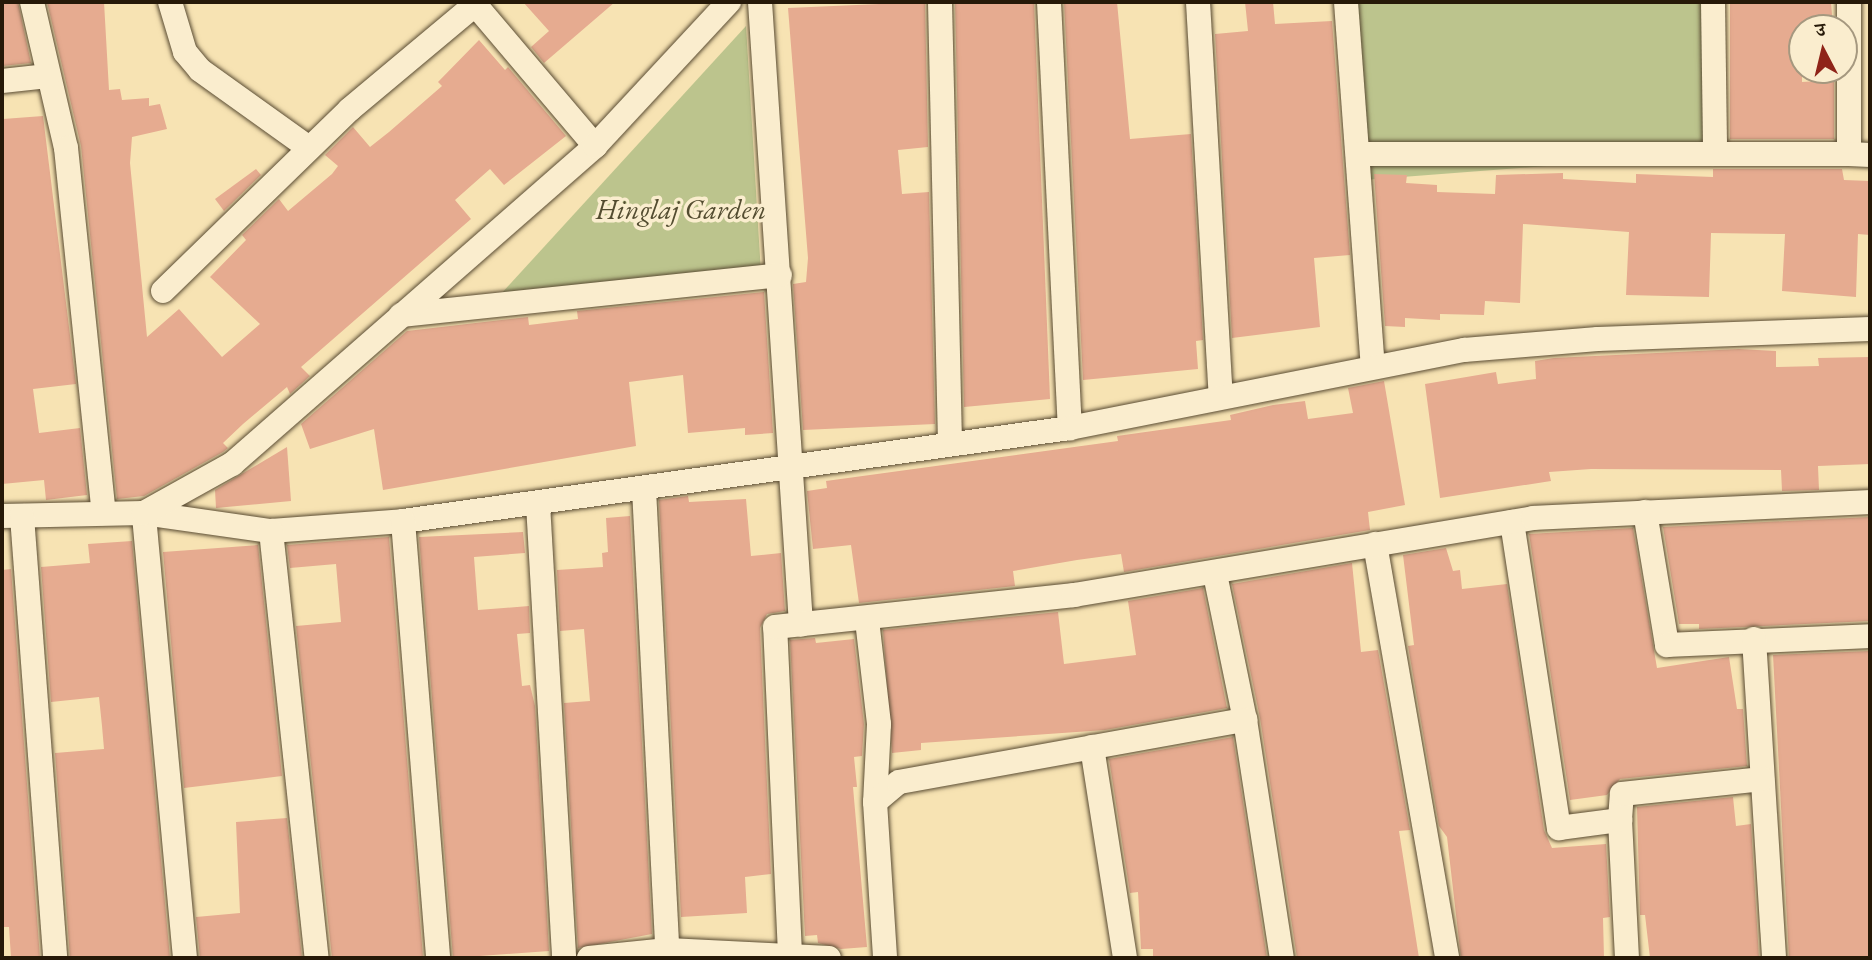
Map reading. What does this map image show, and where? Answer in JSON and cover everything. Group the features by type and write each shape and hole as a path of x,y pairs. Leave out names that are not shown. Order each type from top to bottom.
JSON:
{"street":[{"path":"32,2 66,148 104,513"},
{"path":"170,2 185,52 200,70 309,148"},
{"path":"144,513 232,464 595,146 729,2"},
{"path":"760,2 793,468 801,625"},
{"path":"940,2 950,444"},
{"path":"1049,2 1070,428"},
{"path":"1198,2 1221,396"},
{"path":"1346,2 1361,154 1373,367"},
{"path":"1713,2 1715,154"},
{"path":"1361,154 1860,154 1849,2"},
{"path":"163,291 309,148 476,3 595,146"},
{"path":"2,81 48,76"},
{"path":"401,315 780,275"},
{"path":"55,958 12,516 144,513 271,531 403,521 1070,428 1464,349 1598,339 1870,330"},
{"path":"644,489 656,816 668,954"},
{"path":"790,954 775,627 867,620 1214,574 1512,522 1645,512 1870,502"},
{"path":"538,504 564,958"},
{"path":"1645,512 1667,645 1754,639 1870,636"},
{"path":"144,513 185,958"},
{"path":"403,521 438,958"},
{"path":"1512,522 1559,828 1620,820"},
{"path":"271,531 317,958"},
{"path":"1376,544 1447,958"},
{"path":"1214,574 1245,720 1282,958"},
{"path":"867,620 878,724 875,802 885,958"},
{"path":"1754,639 1774,958"},
{"path":"875,802 900,782 1245,720"},
{"path":"1093,747 1125,958"},
{"path":"1627,958 1620,820 1622,794 1762,779"},
{"path":"589,958 668,954 790,954 829,958"}],"green space":[{"path":"1348,2 1713,2 1715,153 1363,180"},
{"name":"Hinglaj Garden","path":"746,26 761,274 490,306"}],"building":[{"path":"2,2 18,2 31,63 2,66"},
{"path":"47,2 104,2 109,90 120,89 122,100 149,98 149,106 160,104 167,129 132,137 130,163 147,337 179,309 222,357 260,324 210,277 246,240 242,235 279,199 288,211 332,174 338,166 325,155 353,127 370,147 389,132 442,86 438,82 479,40 505,70 508,67 566,136 504,185 490,169 455,200 471,219 301,367 310,376 290,394 287,387 243,424 223,443 228,448 144,496 117,499 81,146"},
{"path":"523,2 615,2 544,63 531,47 549,31"},
{"path":"925,2 928,147 898,150 902,194 929,192 935,424 803,430 793,284 806,282 808,258 788,8"},
{"path":"955,2 1034,2 1050,399 964,407"},
{"path":"1064,2 1117,2 1130,139 1191,134 1203,340 1196,341 1198,369 1083,380"},
{"path":"1245,2 1273,2 1275,24 1332,21 1350,255 1314,258 1320,327 1232,338 1215,34 1248,31"},
{"path":"1730,2 1831,2 1832,14 1788,14 1788,84 1834,84 1834,139 1730,139"},
{"path":"43,116 76,384 33,389 39,433 80,428 87,495 46,500 44,480 2,484 3,119"},
{"path":"256,169 261,175 224,211 215,199"},
{"path":"1713,169 1842,169 1844,180 1870,181 1870,235 1858,234 1856,297 1782,291 1785,234 1711,233 1709,297 1626,295 1629,232 1523,224 1520,303 1485,301 1484,315 1440,314 1440,320 1405,318 1405,327 1385,326 1374,174 1407,175 1406,183 1437,185 1437,192 1495,194 1496,175 1563,173 1563,179 1636,183 1636,174 1713,177"},
{"path":"764,292 773,433 745,435 745,428 688,433 683,375 629,382 636,446 383,490 374,429 310,449 301,424 407,331 528,317 529,325 578,319 577,311"},
{"path":"1739,349 1776,351 1776,367 1819,366 1818,358 1870,357 1870,464 1818,466 1819,490 1782,491 1781,470 1591,469 1549,472 1551,481 1440,498 1425,384 1496,372 1498,384 1536,379 1535,361 1554,358"},
{"path":"1384,381 1405,505 1368,512 1370,530 1124,572 1121,554 1077,560 1013,571 1015,586 859,603 851,545 813,549 807,491 827,488 826,481 1118,441 1117,436 1231,420 1230,415 1273,405 1305,401 1308,419 1353,413 1348,388"},
{"path":"287,447 291,501 216,508 215,490"},
{"path":"688,496 689,502 746,499 751,556 781,553 785,611 767,614 760,628 771,874 745,877 747,913 681,917 659,500"},
{"path":"630,516 652,934 578,948 564,703 590,701 584,629 560,631 557,570 603,567 602,553 608,552 606,518"},
{"path":"1870,517 1870,621 1699,629 1699,624 1679,624 1663,527"},
{"path":"1633,528 1657,668 1729,657 1737,709 1743,709 1747,766 1620,779 1607,795 1570,800 1529,534"},
{"path":"523,532 525,553 474,557 478,610 529,606 530,633 517,634 522,686 530,685 535,706 549,951 453,958 419,537"},
{"path":"389,537 423,957 332,958 296,626 341,622 336,564 290,568 287,545"},
{"path":"132,541 170,958 70,958 55,753 104,749 99,697 51,702 41,567 90,563 88,544"},
{"path":"258,545 282,776 184,788 163,552"},
{"path":"1446,548 1453,571 1460,570 1462,589 1507,584 1544,830 1552,848 1606,844 1610,917 1603,918 1604,958 1461,958 1447,837 1439,826 1408,646 1414,645 1403,555"},
{"path":"1352,563 1361,652 1378,650 1410,830 1399,831 1419,958 1297,958 1260,718 1232,584"},
{"path":"11,569 40,958 11,958 9,927 2,927 2,570"},
{"path":"1203,588 1227,708 1105,730 921,743 921,750 892,753 883,630 1058,612 1064,664 1136,655 1128,601"},
{"path":"815,638 816,643 854,639 864,724 862,756 854,757 857,787 853,787 867,947 841,949 818,943 817,935 805,936 790,640"},
{"path":"1870,651 1870,956 1789,958 1773,655"},
{"path":"1233,737 1267,958 1153,958 1153,949 1141,949 1138,892 1130,893 1109,759"},
{"path":"1733,797 1736,826 1751,824 1759,958 1650,958 1645,915 1640,915 1637,807"},
{"path":"287,818 302,958 200,958 196,917 240,913 236,822"}]}
